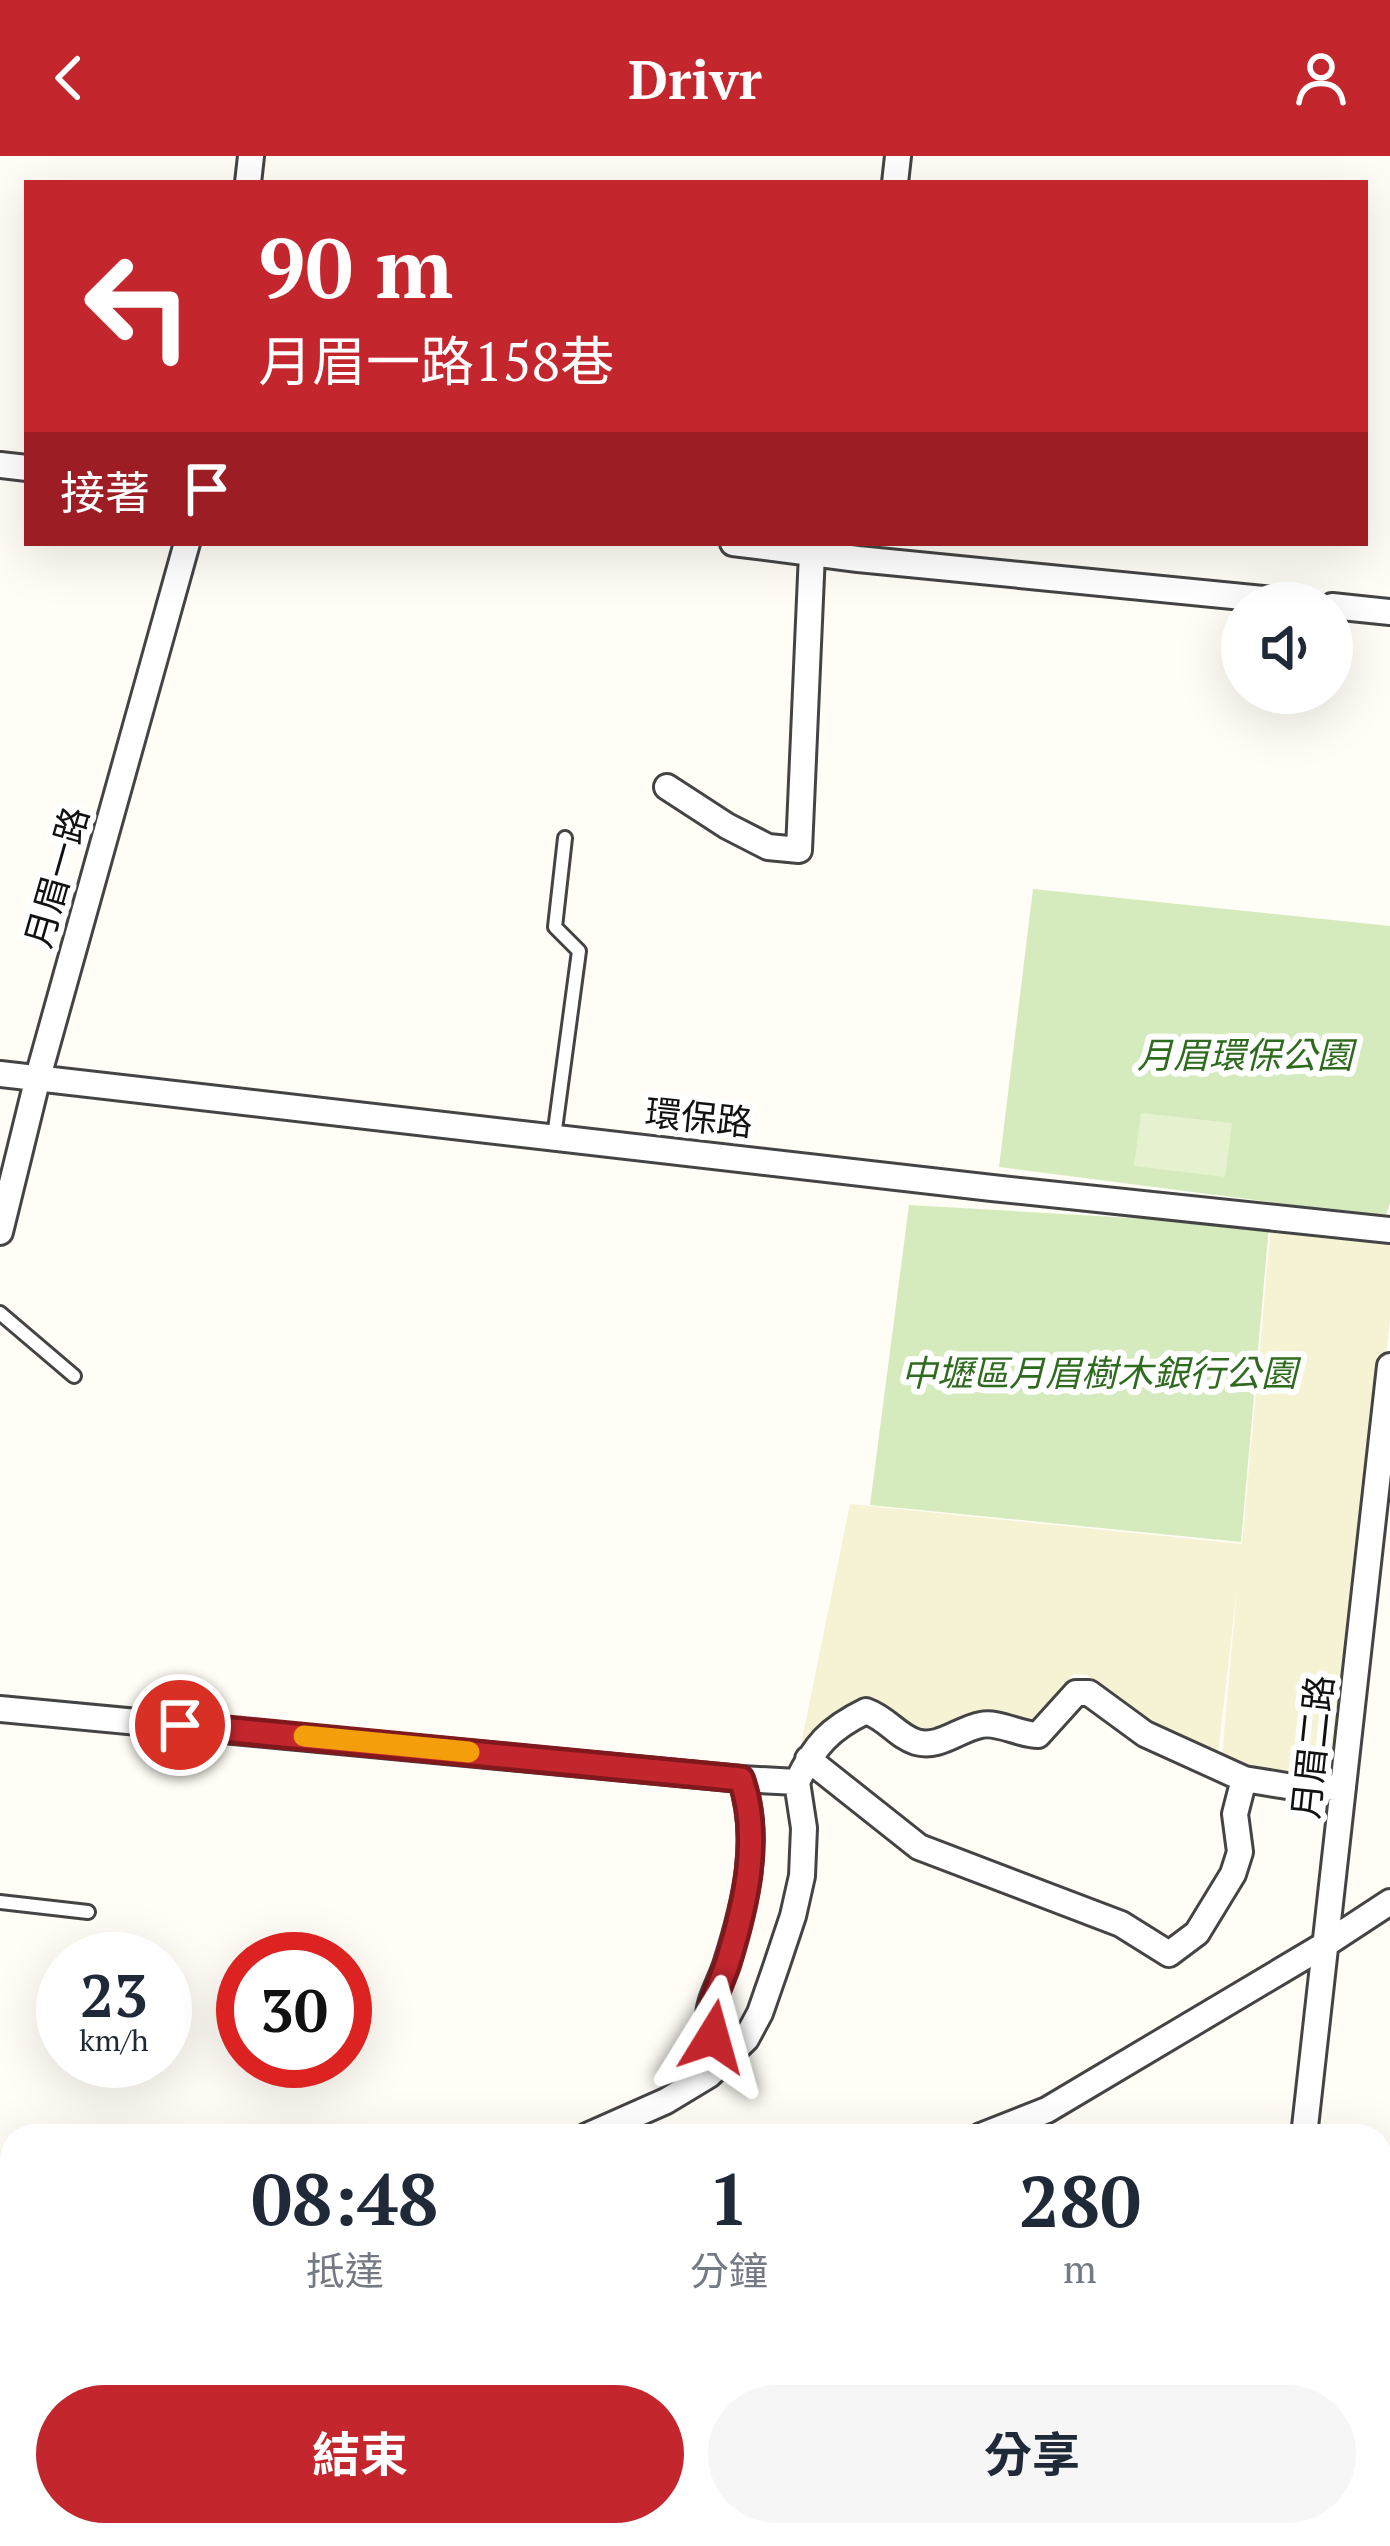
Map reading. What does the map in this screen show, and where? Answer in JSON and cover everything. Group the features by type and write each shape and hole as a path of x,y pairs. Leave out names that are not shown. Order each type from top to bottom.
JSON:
{"street":[{"name":"月眉一路","path":"0,1232 38,1077 186,546"},
{"path":"757,546 812,553 859,551 1221,593"},
{"path":"667,787 768,847 799,850 812,553"},
{"path":"1353,608 1390,611"},
{"name":"環保路","path":"0,1074 1390,1230"},
{"name":"月眉二路","path":"1305,2124 1390,1366"},
{"path":"615,2124 666,2102 709,2075 746,2039 760,2013 802,1876 802,1771 831,1730 866,1712 921,1744 986,1723 1038,1735 1076,1694 1089,1693 1145,1734 1244,1779 1343,1788"},
{"path":"0,1709 741,1779 802,1771 919,1847 1121,1924 1169,1954 1197,1933 1233,1874 1240,1852 1235,1814 1244,1779"},
{"path":"730,2054 713,2037 709,2013 745,1898 751,1839 749,1800 741,1779"},
{"path":"1011,2124 1047,2110 1390,1902"}],"lane":[{"path":"554,1137 579,951 555,927 565,838"},
{"path":"0,1313 74,1376"},
{"path":"0,1902 88,1912"}],"shaded area":[{"path":"1271,1225 1390,1239 1390,1320 1335,1774 1279,1775 1222,1755 1238,1580 1218,1754 1152,1726 1087,1675 1074,1674 1030,1724 921,1742 866,1710 794,1779 850,1504 1242,1544"}],"green space":[{"name":"月眉環保公園","path":"1033,889 1390,926 1390,1203 1385,1217 999,1167"},
{"path":"1141,1113 1232,1123 1225,1177 1134,1166"},
{"name":"中壢區月眉樹木銀行公園","path":"909,1205 1269,1226 1241,1542 870,1505"}],"slow traffic":[{"path":"304,1736 469,1752"}],"route":[{"path":"180,1725 741,1779 749,1800 751,1839 745,1898 709,2013 713,2037"}]}
